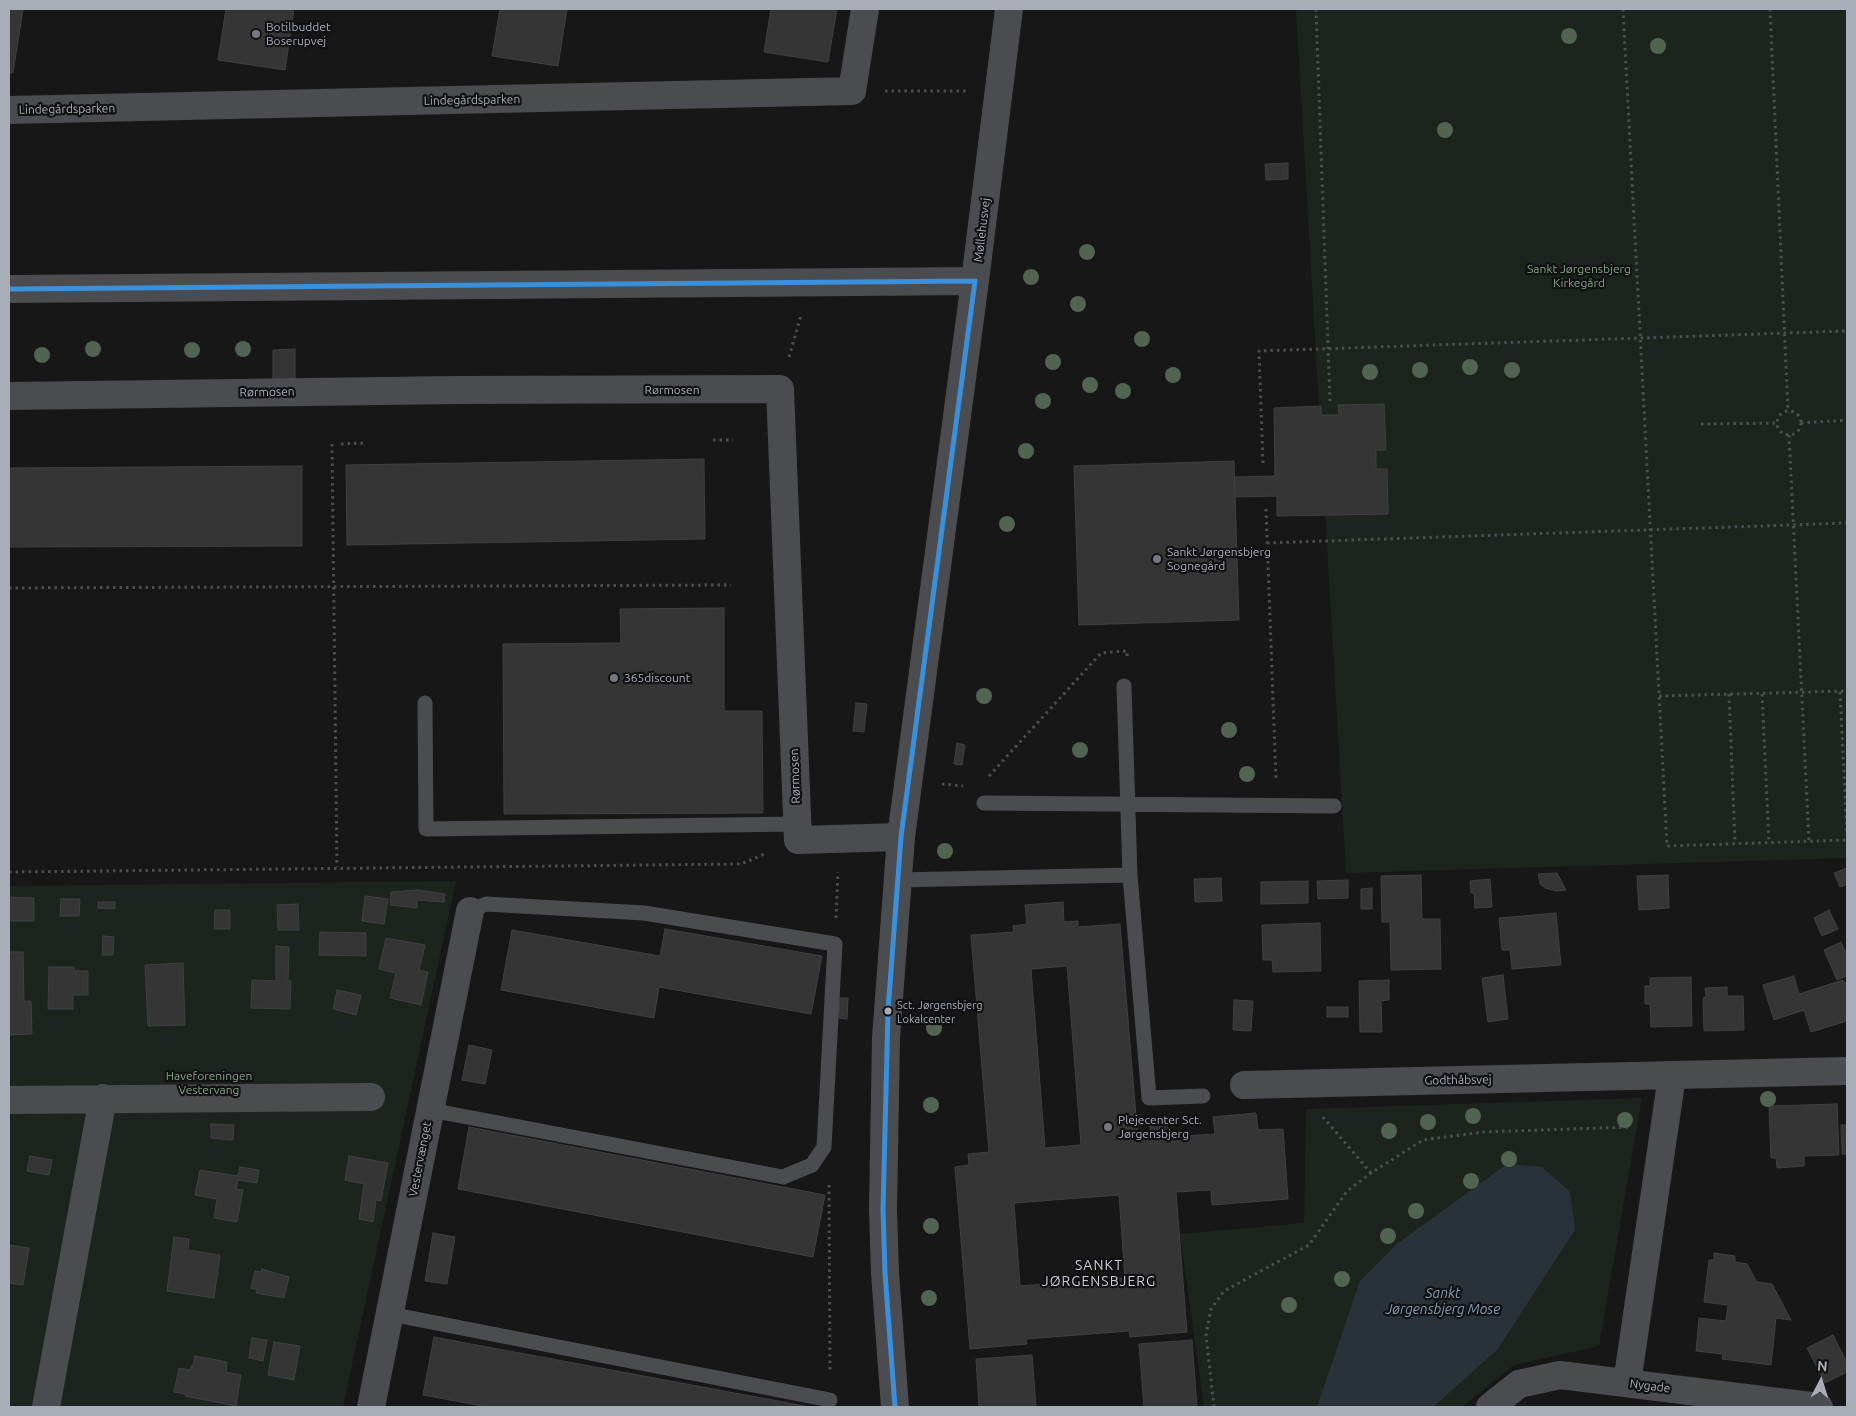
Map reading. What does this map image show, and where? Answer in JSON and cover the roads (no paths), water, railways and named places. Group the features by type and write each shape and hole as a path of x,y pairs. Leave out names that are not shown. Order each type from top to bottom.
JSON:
{"street":[{"name":"Lindegårdsparken","path":"9,110 852,91 865,9"},
{"name":"Møllehusvej","path":"895,1407 885,1273 883,1210 886,1038 901,837 975,281 1008,9"},
{"path":"9,290 975,281"},
{"name":"Rørmosen","path":"9,396 438,390 780,389 797,832"},
{"path":"797,832 839,839 901,837"},
{"name":"Vestervænget","path":"371,1407 470,911"},
{"name":"Godthåbsvej","path":"1244,1085 1847,1071"},
{"path":"1627,1383 1672,1076"},
{"path":"9,1100 371,1097"},
{"path":"46,1407 103,1098"},
{"name":"Nygade","path":"1490,1407 1519,1384 1560,1375 1819,1407"}],"lane":[{"path":"1124,686 1130,875 1149,1098 1203,1096"},
{"path":"425,703 426,829 797,832"},
{"path":"984,803 1334,806"},
{"path":"898,880 1130,875"},
{"path":"430,1110 783,1177 812,1166 824,1147 835,944 644,912 486,904 470,911"},
{"path":"390,1314 830,1400"}],"water":[{"name":"Sankt Jørgensbjerg Mose","path":"1507,1164 1542,1167 1570,1192 1575,1230 1497,1350 1433,1407 1317,1407 1360,1281 1397,1244"}],"place":[{"name":"Botilbuddet Boserupvej","path":"256,34"},
{"name":"Sankt Jørgensbjerg Sognegård","path":"1157,559"},
{"name":"365discount","path":"614,678"},
{"name":"Sct. Jørgensbjerg Lokalcenter","path":"888,1011"},
{"name":"Plejecenter Sct. Jørgensbjerg","path":"1108,1127"}],"district":[{"name":"SANKT JØRGENSBJERG","path":"1099,1274"}],"park label":[{"name":"Sankt Jørgensbjerg Kirkegård","path":"1579,276"},
{"name":"Haveforeningen Vestervang","path":"209,1083"}]}
